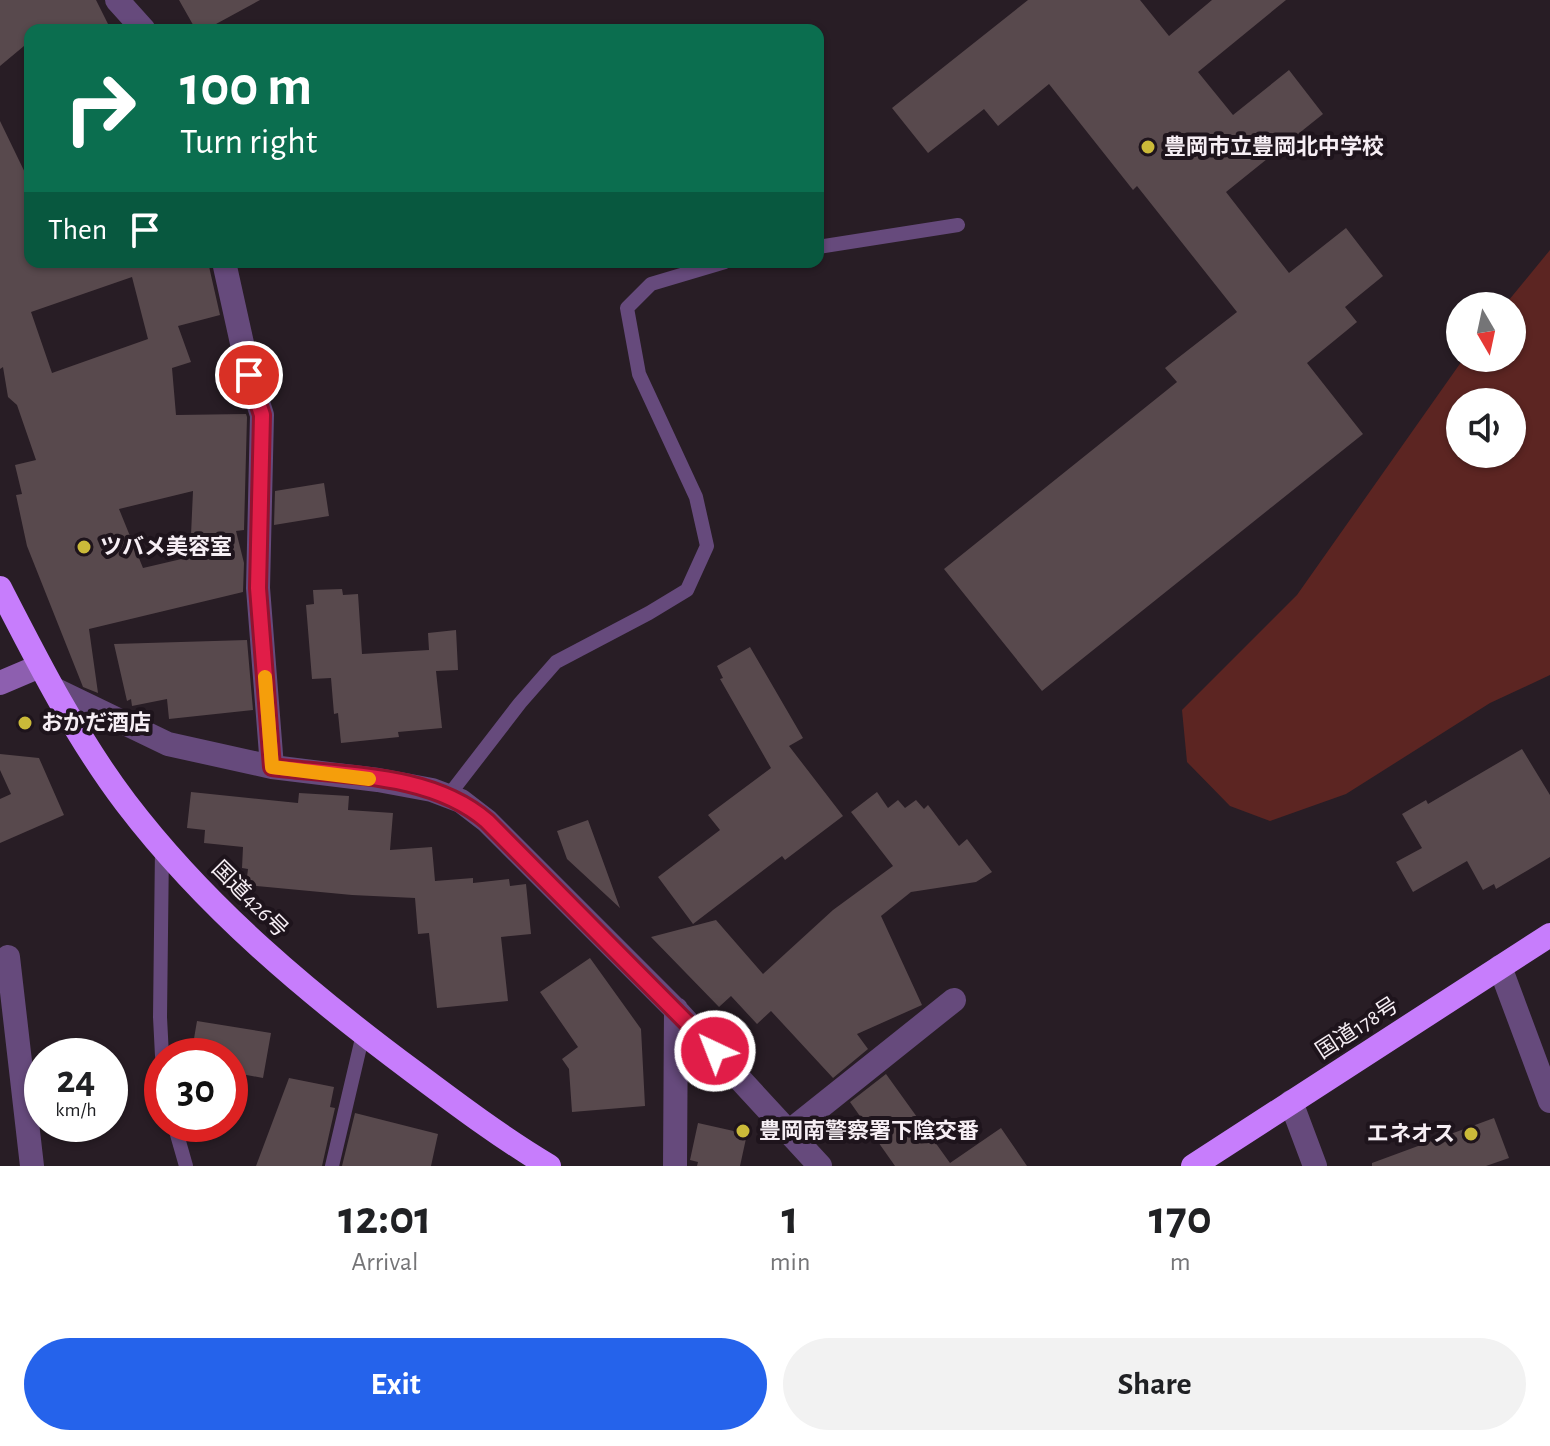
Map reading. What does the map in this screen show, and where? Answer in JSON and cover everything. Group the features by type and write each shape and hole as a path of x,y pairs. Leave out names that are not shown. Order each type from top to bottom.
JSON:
{"highway":[{"name":"国道426号","path":"0,588 40,666 96,759 127,804 162,846 257,944 363,1034 549,1166"},
{"name":"国道178号","path":"1193,1166 1550,935"}],"street":[{"path":"117,0 139,24"},
{"path":"225,268 249,375 262,415 258,588 272,767"},
{"path":"0,683 40,666"},
{"path":"54,689 168,744 272,767 407,784 449,795 487,821 676,1009 820,1166"},
{"path":"8,957 32,1166"},
{"path":"1500,967 1550,1101"},
{"path":"790,1131 954,1000"},
{"path":"675,1166 676,1009"},
{"path":"1291,1102 1315,1166"}],"lane":[{"path":"824,246 958,225"},
{"path":"449,795 556,662 687,590 707,546 696,497 639,374 627,308 651,284 705,268"},
{"path":"161,1038 162,846"},
{"path":"332,1166 363,1034"},
{"path":"179,1142 186,1166"}],"shaded area":[{"path":"1550,250 1550,675 1490,703 1346,794 1270,821 1230,806 1187,762 1182,710 1297,595 1454,372 1526,372 1526,292 1516,292"}],"building":[{"path":"0,0 96,0 108,24 24,24 24,46 0,66"},
{"path":"179,0 260,0 216,24 193,24"},
{"path":"1028,0 1140,0 1169,36 1212,0 1286,0 1198,72 1233,115 1289,70 1323,114 1226,192 1289,273 1346,228 1383,276 1345,307 1357,322 1307,363 1363,434 1042,691 944,569 1177,382 1165,368 1237,312 1137,186 1133,190 1049,84 998,126 984,109 928,153 892,108"},
{"path":"0,121 24,171 24,268 209,268 220,315 178,326 191,362 172,368 176,415 246,414 247,417 244,530 236,531 244,563 243,592 89,629 98,693 83,687 27,546 16,495 22,494 15,465 36,460 17,405 8,397 3,367 0,369","holes":["132,277 148,339 52,373 31,312","193,491 190,557 143,568 119,509"]},
{"path":"324,483 329,516 274,525 275,491"},
{"path":"342,589 343,595 358,594 362,654 429,650 428,633 456,630 458,670 436,671 442,728 398,732 399,737 341,743 338,713 334,714 331,678 312,679 306,605 314,604 313,590"},
{"path":"247,640 253,710 169,719 167,699 132,706 131,699 127,701 114,644"},
{"path":"750,647 803,738 789,746 843,816 785,860 782,856 693,924 658,877 720,830 708,815 771,768 720,679 723,678 717,666"},
{"path":"1522,749 1550,795 1550,857 1496,889 1494,884 1483,890 1467,861 1413,892 1396,862 1422,848 1402,814 1426,800 1428,804"},
{"path":"0,754 39,758 64,815 0,843 0,799 11,794 0,770"},
{"path":"191,792 298,803 299,793 349,796 348,810 393,813 390,850 432,847 435,881 473,878 473,883 509,879 510,886 526,884 531,934 501,937 508,1001 437,1008 429,933 418,934 415,898 246,885 248,869 242,868 243,847 204,843 205,830 187,828"},
{"path":"877,792 888,808 898,800 905,808 916,800 924,809 928,805 959,846 967,839 992,872 976,882 911,892 881,916 922,1005 857,1034 868,1049 833,1078 771,1011 757,1024 731,996 719,1007 651,937 716,920 763,974 833,910 893,866 851,812"},
{"path":"588,820 620,908 567,859 557,831"},
{"path":"590,958 641,1029 645,1106 572,1112 569,1069 562,1059 578,1047 540,992"},
{"path":"197,1021 271,1033 263,1078 248,1075 248,1038 194,1038"},
{"path":"886,1074 950,1163 1001,1128 1027,1166 895,1166 850,1102"},
{"path":"289,1078 334,1087 330,1107 335,1108 322,1166 256,1166"},
{"path":"355,1113 438,1134 431,1166 342,1166"},
{"path":"1494,1118 1509,1158 1486,1166 1372,1166 1372,1163"},
{"path":"698,1123 747,1134 740,1166 697,1166 698,1162 690,1160"}],"slow traffic":[{"path":"265,677 272,767 369,779"}],"place":[{"name":"豊岡市立豊岡北中学校","path":"1148,147"},
{"name":"ツバメ美容室","path":"84,547"},
{"name":"おかだ酒店","path":"25,723"},
{"name":"豊岡南警察署下陰交番","path":"743,1131"},
{"name":"エネオス","path":"1471,1134"}],"route":[{"path":"249,375 262,415 258,588 272,767 407,784 449,795 474,809 715,1051"}]}
